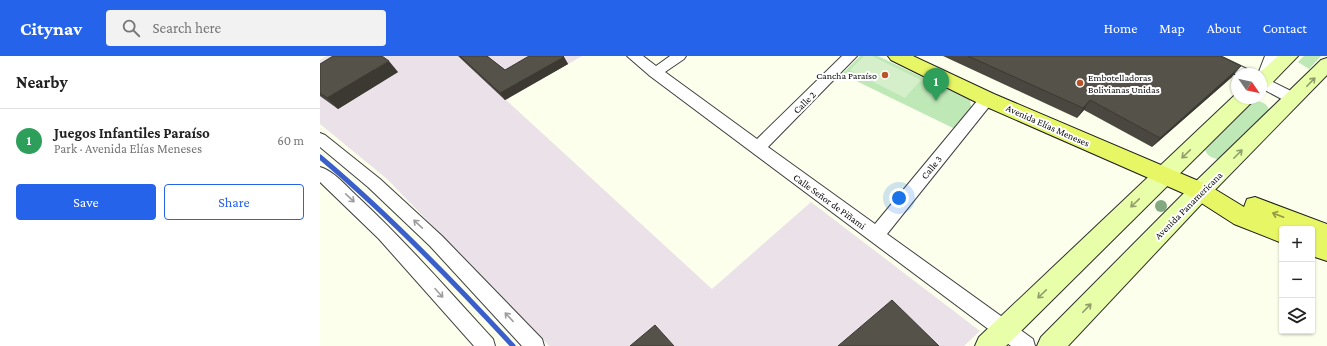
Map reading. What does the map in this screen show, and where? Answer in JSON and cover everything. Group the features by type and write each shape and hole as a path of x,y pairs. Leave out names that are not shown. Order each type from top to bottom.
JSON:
{"main road":[{"name":"Avenida Elías Meneses","path":"896,56 1163,176 1200,191 1245,202 1327,234"},
{"path":"1267,76 1289,56"},
{"name":"Avenida Panamericana","path":"1050,346 1200,191 1294,99 1327,64"},
{"path":"988,346 1238,104"},
{"name":"Avenida Elías Meneses","path":"1200,191 1242,217 1279,232"},
{"path":"1315,246 1327,251"}],"street":[{"name":"Calle Señor de Piñami","path":"634,56 1026,346"},
{"path":"655,73 679,56"},
{"name":"Calle 2","path":"758,148 850,56"},
{"path":"1209,56 1234,68"},
{"path":"1267,68 1272,56"},
{"path":"1267,85 1294,99"},
{"name":"Calle 3","path":"876,235 987,98"},
{"path":"320,139 374,184 436,241 535,346"},
{"path":"320,173 349,198 398,248 486,346"}],"shaded area":[{"path":"327,56 582,56 506,100 712,289 811,202 980,331 964,346 549,346 387,179 320,124 320,60"}],"green space":[{"path":"860,56 878,56 970,100 971,107 955,129 842,74"},
{"name":"Cancha Paraíso","path":"864,56 872,56 921,80 905,98 850,70"},
{"path":"1304,56 1321,56 1309,69 1298,62"},
{"path":"1251,104 1264,104 1267,106 1269,110 1220,160 1209,156 1205,150"}],"building":[{"path":"333,56 382,56 389,61 327,98 320,93 320,64"},
{"path":"460,56 487,56 505,70 529,56 564,57 500,93"},
{"name":"Embotelladoras Bolivianas Unidas","path":"968,56 1220,56 1241,66 1239,68 1231,68 1231,75 1160,138 1090,100 1083,108"},
{"path":"892,300 939,346 838,346"},
{"path":"655,325 674,346 630,346"}],"waterway":[{"path":"320,157 346,179 420,248 513,346"}],"place":[{"name":"Cancha Paraíso","path":"885,75"},
{"name":"Embotelladoras Bolivianas Unidas","path":"1080,83"},
{"name":"Juegos Infantiles Paraíso","path":"936,101"}]}
